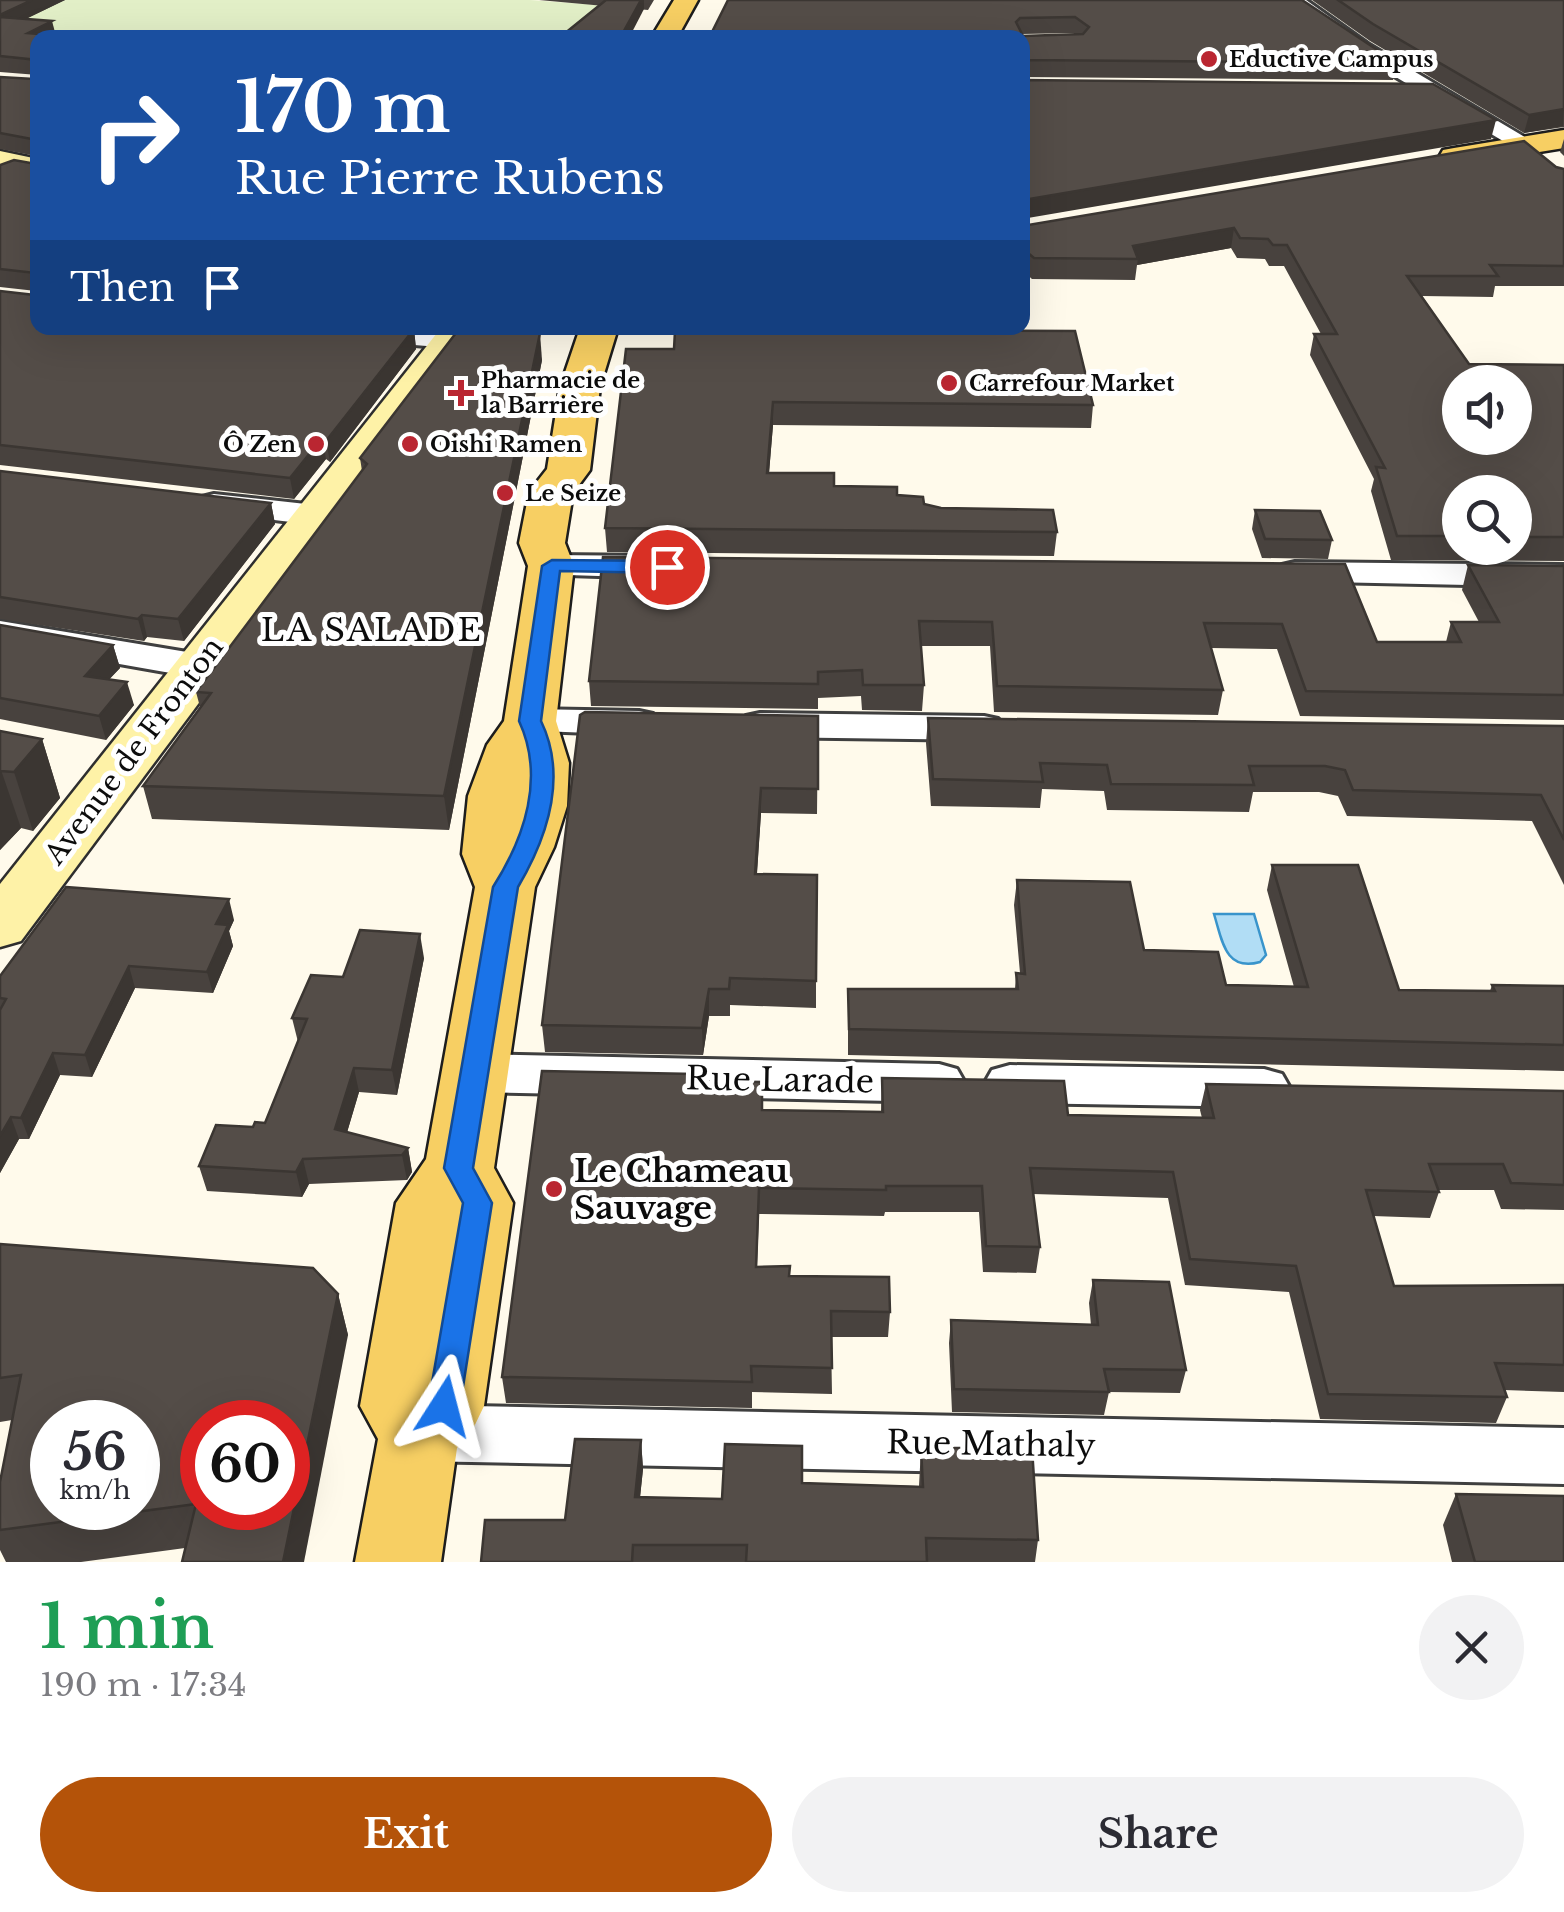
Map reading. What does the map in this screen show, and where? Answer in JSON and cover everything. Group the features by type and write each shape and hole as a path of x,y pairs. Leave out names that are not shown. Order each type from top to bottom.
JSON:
{"main road":[{"path":"669,30 686,0"},
{"path":"688,30 703,0"},
{"path":"1420,163 1526,145"},
{"path":"560,335 576,363 580,386"},
{"path":"398,1562 419,1433 444,1406 478,1203 459,1168 506,887 526,853 543,796 540,743 530,721 552,566 572,543 580,493 568,470 580,386 597,335"}],"street":[{"path":"1293,0 1361,48 1526,145 1558,153"},
{"path":"1386,91 1436,91"},
{"name":"Avenue de Fronton","path":"0,926 458,335"},
{"path":"187,500 315,515"},
{"path":"552,566 689,567"},
{"path":"1255,573 1564,576"},
{"path":"0,632 199,666"},
{"path":"530,721 670,723"},
{"path":"730,724 1028,729"},
{"name":"Rue Larade","path":"475,1074 1306,1089"},
{"name":"Rue Mathaly","path":"419,1433 1564,1456"}],"green space":[{"path":"26,0 530,0 598,5 571,30 30,32 0,10"}],"water":[{"path":"1214,914 1254,914 1266,955 1260,962 1248,964 1232,958"}],"building":[{"path":"0,0 32,0 0,15"},
{"path":"606,0 641,0 624,30 569,30"},
{"path":"728,0 1302,0 1397,63 1030,60 1030,36 1083,34 1089,27 1075,17 1020,18 1016,22 1020,30 713,30"},
{"path":"1338,0 1564,0 1564,109 1529,115"},
{"path":"0,17 52,21 28,33 30,59 0,56"},
{"path":"0,77 30,79 30,139 0,133"},
{"path":"1030,80 1433,84 1496,120 1030,199"},
{"path":"1524,141 1564,169 1564,266 1490,265 1498,276 1407,276 1469,364 1564,365 1564,537 1532,537 1532,475 1442,475 1442,536 1397,536 1376,467 1385,468 1314,334 1337,334 1287,245 1273,245 1268,239 1240,238 1234,228 1133,246 1138,259 1034,258 1030,255 1030,225"},
{"path":"14,160 30,163 30,272 0,269 0,165"},
{"path":"0,291 30,294 30,335 409,335 326,441 322,438 290,478 0,445"},
{"path":"1030,331 1075,331 1093,405 773,402 767,473 834,473 834,486 897,487 897,495 923,497 924,504 941,508 1053,510 1057,532 605,528 626,349 674,349 675,335 1030,335"},
{"path":"454,335 540,335 444,796 143,786 211,693 196,692 367,464 360,458"},
{"path":"0,471 271,503 178,619 142,615 138,619 0,597"},
{"path":"1255,510 1320,511 1332,540 1265,539"},
{"path":"603,557 1345,564 1377,642 1461,642 1451,622 1499,622 1468,565 1564,566 1564,695 1306,691 1282,624 1204,623 1223,690 997,686 992,622 919,621 924,685 863,685 862,670 818,672 818,684 589,681"},
{"path":"0,625 113,645 85,676 127,682 99,716 0,698"},
{"path":"585,712 818,716 818,789 761,788 755,874 817,875 816,981 730,978 729,989 709,989 702,1028 542,1025 580,715"},
{"path":"928,718 1564,726 1564,840 1541,795 1353,790 1345,770 1325,766 1249,766 1254,785 1111,784 1107,765 1040,763 1043,782 933,779"},
{"path":"0,731 42,739 14,772 0,771"},
{"path":"1272,865 1358,865 1399,990 1495,991 1492,985 1564,986 1564,1045 849,1029 848,989 1018,989 1016,973 1025,974 1017,880 1130,882 1144,950 1218,952 1226,985 1308,987"},
{"path":"66,887 229,899 216,924 228,925 207,972 129,966 85,1055 53,1053 21,1118 11,1117 0,1136 0,1010 6,999 0,998 0,976"},
{"path":"360,930 420,934 392,1070 354,1068 335,1129 408,1148 402,1155 303,1159 296,1172 199,1166 216,1125 253,1127 255,1122 265,1123 307,1019 292,1018 311,975 343,977"},
{"path":"542,1071 694,1074 692,1081 762,1082 762,1110 883,1112 882,1078 1064,1081 1068,1115 1214,1118 1206,1084 1564,1091 1564,1185 1511,1183 1503,1164 1429,1164 1439,1192 1366,1190 1394,1286 1564,1285 1564,1365 1495,1363 1507,1397 1328,1394 1296,1266 1190,1259 1173,1172 1030,1168 1040,1247 986,1246 982,1186 886,1186 886,1190 759,1188 756,1267 790,1266 789,1276 889,1277 890,1312 831,1311 832,1368 751,1366 752,1382 502,1377"},
{"path":"0,1244 313,1268 338,1294 310,1430 310,1400 180,1400 180,1506 160,1509 160,1400 30,1400 30,1526 0,1530 0,1482 21,1375 0,1378"},
{"path":"1093,1280 1169,1282 1186,1370 1104,1369 1109,1392 954,1389 951,1320 1098,1325"},
{"path":"575,1439 641,1440 635,1497 722,1499 725,1444 802,1446 802,1483 923,1487 921,1448 1032,1448 1038,1540 926,1538 927,1562 746,1562 747,1545 633,1545 632,1562 481,1562 485,1520 565,1520"},
{"path":"1456,1494 1564,1496 1564,1562 1475,1562"},
{"path":"190,1530 290,1530 283,1562 182,1562"}],"place":[{"name":"Eductive Campus","path":"1209,59"},
{"name":"Carrefour Market","path":"949,383"},
{"name":"Pharmacie de la Barrière","path":"461,393"},
{"name":"Ô Zen","path":"316,444"},
{"name":"Oishi Ramen","path":"410,444"},
{"name":"Le Seize","path":"505,493"},
{"name":"Le Chameau Sauvage","path":"554,1189"}],"district":[{"name":"LA SALADE","path":"372,630"}],"route":[{"path":"444,1406 478,1203 459,1168 506,887 526,853 543,796 540,743 530,721 552,566 667,567"}]}
